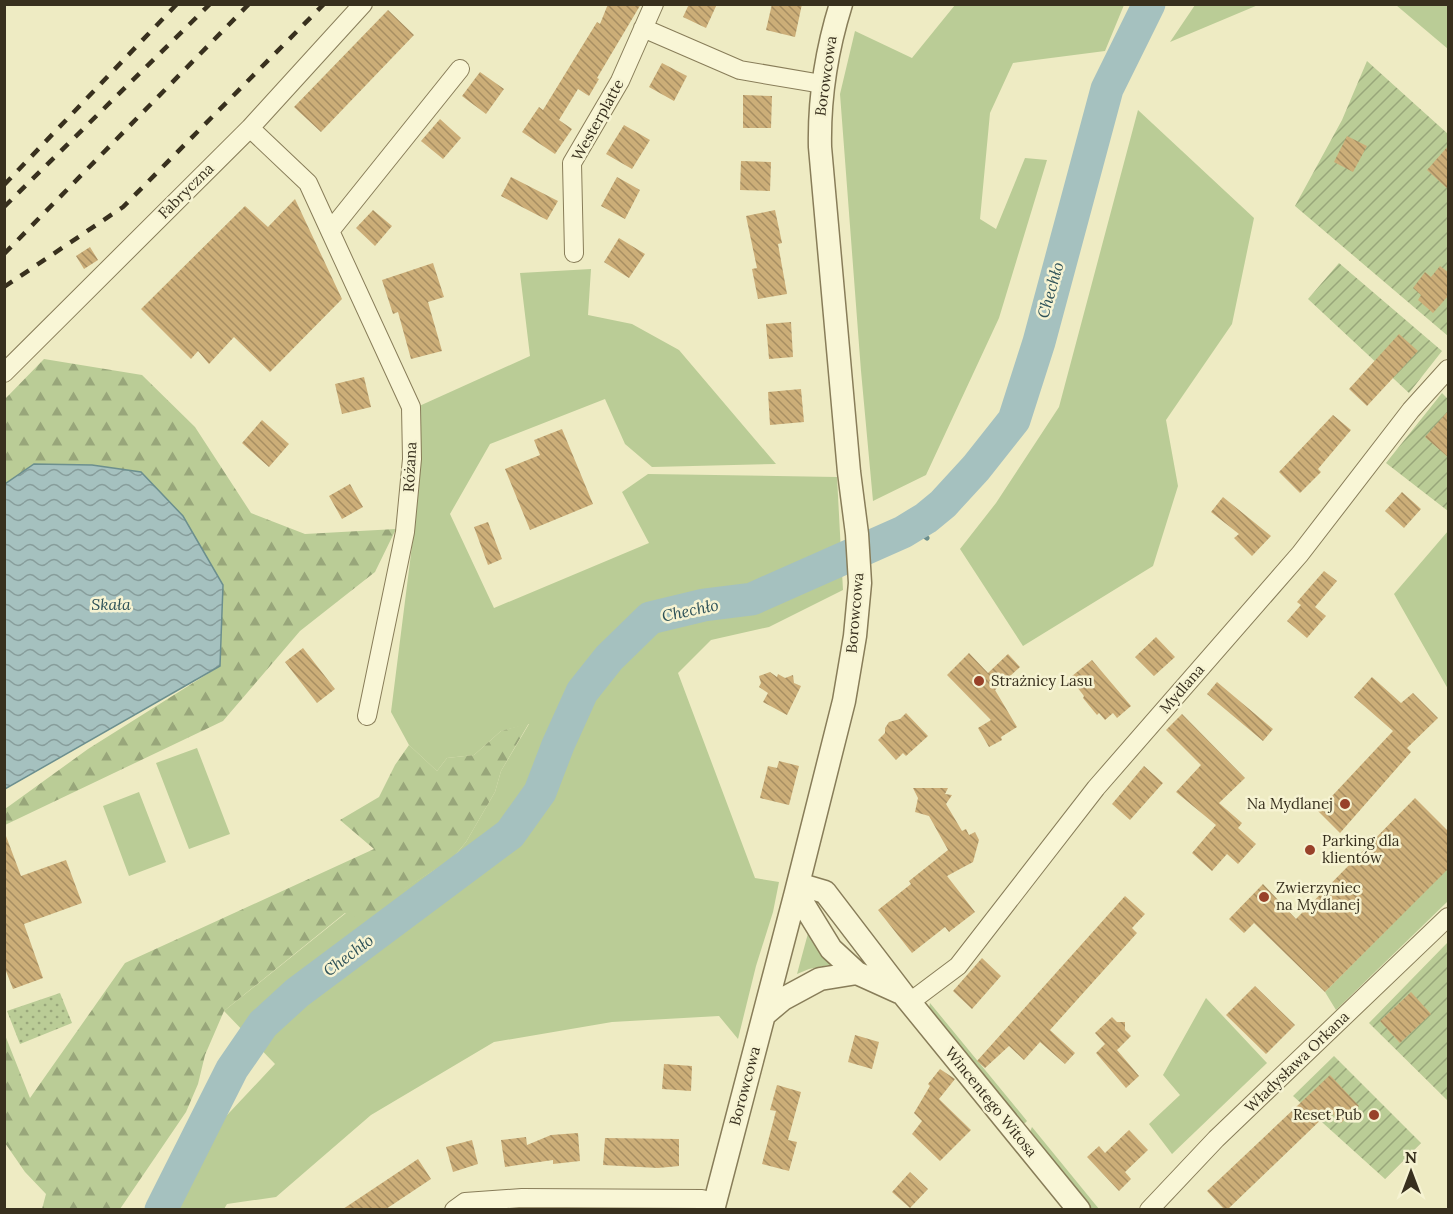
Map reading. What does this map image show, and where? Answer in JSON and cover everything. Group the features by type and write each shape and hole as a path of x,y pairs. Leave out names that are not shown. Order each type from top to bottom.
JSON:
{"street":[{"name":"Fabryczna","path":"4,373 250,128 363,4"},
{"name":"Westerplatte","path":"574,253 572,163 620,81 654,4"},
{"name":"Borowcowa","path":"713,1206 844,701 855,636 860,583 857,534 849,472 819,118 830,39 841,4"},
{"path":"643,28 740,70 822,84"},
{"path":"330,231 460,69"},
{"name":"Różana","path":"250,128 308,183 411,407 412,459 405,532 368,716"},
{"name":"Mydlana","path":"907,998 958,966 1096,788 1300,554 1412,410 1449,369"},
{"name":"Wincentego Witosa","path":"805,854 825,892 907,998 1079,1209"},
{"path":"797,888 825,892"},
{"name":"Wincentego Witosa","path":"797,888 831,949 857,974 907,998"},
{"name":"Władysława Orkana","path":"1149,1209 1208,1147 1449,917"},
{"path":"764,1015 783,999 820,979 857,974"},
{"path":"454,1209 465,1202 522,1198 702,1199 713,1206"}],"green space":[{"path":"1195,4 1258,5 1170,42"},
{"path":"955,5 1124,5 1105,51 1013,63 990,113 980,219 996,229 1025,158 1047,160 999,318 926,475 873,501 840,94 855,31 912,58"},
{"path":"1396,5 1448,5 1448,49"},
{"path":"1367,61 1448,134 1448,336 1295,206 1342,120"},
{"path":"1138,110 1254,218 1232,324 1166,420 1178,486 1153,566 1023,646 960,549 996,503 1059,407"},
{"path":"1339,263 1442,351 1409,393 1308,299"},
{"path":"591,269 588,315 632,324 679,350 776,464 652,467 625,444 605,399 490,444 450,514 494,608 649,543 622,492 648,474 837,477 843,590 769,627 711,640 678,673 755,878 779,882 738,1039 719,1016 612,1022 494,1042 371,1115 276,1197 227,1204 224,1209 172,1210 214,1129 275,1064 224,1011 346,913 403,889 452,859 466,842 495,792 501,771 529,724 501,731 474,755 447,758 437,771 409,745 391,712 415,522 417,407 530,356 520,273"},
{"path":"44,359 142,375 195,427 251,513 305,534 396,529 375,572 300,631 223,721 5,825 5,809 88,749 220,666 223,584 141,472 92,465 34,464 5,484 5,399"},
{"path":"1442,393 1448,399 1448,511 1386,463"},
{"path":"1448,531 1448,689 1394,594"},
{"path":"529,723 501,771 495,792 466,842 452,859 404,889 404,904 380,925 345,913 224,1011 205,1055 198,1084 186,1112 120,1209 42,1209 46,1194 25,1172 5,1143 5,1035 30,1098 125,963 374,849 340,820 379,797 395,765 409,745 437,771 447,758 474,755 501,731"},
{"path":"197,748 230,834 189,849 156,763"},
{"path":"139,792 166,862 129,876 103,806"},
{"path":"1448,868 1448,901 1336,1010 1325,992"},
{"path":"810,926 838,963 797,974"},
{"path":"1448,942 1448,1101 1369,1023"},
{"path":"60,993 72,1023 20,1044 7,1011"},
{"path":"1206,998 1267,1063 1172,1154 1149,1124 1180,1095 1163,1075"},
{"path":"930,1003 1027,1121 1025,1123 1020,1123 929,1008"},
{"path":"1334,1056 1421,1143 1385,1179 1293,1096"},
{"path":"1032,1127 1099,1209 1091,1209 1029,1134"}],"water":[{"name":"Skała","path":"34,464 92,465 141,472 183,516 223,585 220,666 5,789 5,484"}],"building":[{"path":"608,4 641,4 597,78 599,79 589,96 578,89 559,120 572,129 555,154 522,132 539,107 543,110 597,22 600,24"},
{"path":"689,4 717,4 706,28 683,17"},
{"path":"772,4 802,4 795,37 766,30"},
{"path":"388,10 414,35 321,132 294,107"},
{"path":"662,63 687,76 674,101 649,87"},
{"path":"480,72 504,89 486,114 462,96"},
{"path":"743,95 772,96 771,128 743,128"},
{"path":"440,119 461,138 443,159 421,141"},
{"path":"624,125 650,140 632,169 606,154"},
{"path":"1347,136 1367,146 1353,172 1334,162"},
{"path":"1449,145 1449,190 1427,170"},
{"path":"741,161 771,162 770,191 740,190"},
{"path":"511,177 558,201 547,220 501,196"},
{"path":"617,177 640,190 625,219 601,206"},
{"path":"295,199 342,299 270,372 234,337 209,364 198,351 191,359 141,309 245,206 268,227"},
{"path":"373,210 392,226 375,246 356,228"},
{"path":"775,210 782,243 778,244 787,294 758,299 752,269 757,268 746,216"},
{"path":"619,238 645,254 629,278 604,262"},
{"path":"90,247 98,260 84,269 76,256"},
{"path":"433,263 444,297 428,302 442,351 411,359 398,312 393,314 382,280"},
{"path":"1440,266 1449,273 1449,295 1433,313 1418,300 1421,295 1413,288 1425,272 1431,277"},
{"path":"791,322 793,357 769,359 766,324"},
{"path":"1399,334 1418,351 1367,406 1349,389"},
{"path":"364,377 371,407 342,414 335,384"},
{"path":"801,389 804,422 770,425 768,392"},
{"path":"1449,410 1449,458 1425,437"},
{"path":"1333,415 1351,430 1318,469 1321,472 1300,493 1279,472"},
{"path":"262,420 289,444 269,467 242,443"},
{"path":"562,429 593,504 530,530 505,469 540,455 534,440"},
{"path":"350,484 363,507 342,519 329,496"},
{"path":"1402,492 1421,509 1404,528 1385,511"},
{"path":"1223,497 1271,536 1252,556 1234,538 1239,534 1211,512"},
{"path":"488,522 502,559 488,565 474,527"},
{"path":"1324,571 1337,581 1315,607 1326,616 1307,638 1287,621 1301,605 1297,602"},
{"path":"1156,637 1175,657 1154,676 1135,657"},
{"path":"303,648 335,689 317,703 285,662"},
{"path":"969,653 988,673 1008,654 1020,667 995,690 1017,727 1001,737 1002,740 989,747 978,728 991,720 947,675"},
{"path":"1092,660 1131,706 1117,718 1113,713 1105,720 1099,713 1097,715 1083,698 1084,696 1077,687 1079,685 1072,676"},
{"path":"770,672 777,677 778,674 785,678 793,675 794,683 801,686 787,715 763,702 768,693 759,687 761,683 759,676"},
{"path":"1372,677 1401,703 1413,693 1438,718 1407,748 1411,752 1340,833 1318,811 1393,731 1354,697"},
{"path":"1217,682 1273,729 1263,741 1207,694"},
{"path":"906,713 928,736 906,756 903,753 896,760 878,740 885,733 889,722 900,719"},
{"path":"1182,714 1245,778 1219,803 1242,823 1238,828 1256,844 1238,864 1227,854 1212,871 1192,853 1216,825 1176,792 1201,765 1166,730"},
{"path":"779,761 799,766 789,805 760,798 768,766 777,768"},
{"path":"1144,766 1163,783 1130,820 1112,804"},
{"path":"913,788 948,788 945,794 952,795 946,804 962,831 966,829 969,835 975,832 979,840 973,862 947,876 975,912 949,932 945,927 912,953 878,910 911,884 909,881 948,850 929,816 915,812 918,798"},
{"path":"1415,798 1449,832 1449,868 1325,992 1254,923 1244,933 1229,919 1263,884 1296,919"},
{"path":"4,836 6,836 21,876 66,860 82,903 24,924 43,978 13,989 4,966"},
{"path":"1125,896 1145,914 1132,928 1137,933 1050,1030 1075,1053 1065,1064 1040,1042 1024,1060 1009,1046 985,1068 977,1061"},
{"path":"982,958 1001,976 972,1009 953,991"},
{"path":"1255,986 1295,1025 1266,1054 1226,1015"},
{"path":"1411,992 1431,1014 1400,1043 1380,1021"},
{"path":"1112,1017 1117,1022 1125,1022 1125,1030 1131,1036 1117,1050 1139,1076 1126,1088 1096,1053 1105,1044 1095,1033"},
{"path":"855,1035 879,1042 872,1069 848,1062"},
{"path":"664,1064 692,1066 691,1091 662,1089"},
{"path":"940,1069 955,1079 939,1099 971,1130 940,1161 912,1134 922,1121 914,1113 930,1086 928,1084"},
{"path":"1330,1075 1359,1106 1341,1123 1330,1111 1228,1209 1224,1209 1207,1191"},
{"path":"777,1085 801,1092 788,1140 797,1142 789,1171 762,1164 776,1111 770,1110"},
{"path":"1129,1130 1148,1150 1125,1172 1131,1179 1119,1191 1087,1157 1099,1146 1105,1153"},
{"path":"578,1133 580,1161 553,1164 553,1160 505,1167 501,1140 526,1137 527,1145 551,1135"},
{"path":"605,1138 679,1139 679,1166 658,1168 603,1165"},
{"path":"472,1140 478,1164 453,1172 446,1147"},
{"path":"418,1159 431,1179 386,1209 343,1209"},
{"path":"910,1172 928,1189 910,1208 892,1192"}],"waterway":[{"name":"Chechło","path":"161,1210 232,1069 263,1024 297,993 510,834 540,792 582,692 609,658 650,618 704,605 752,599 903,532 943,504 976,468 1014,420 1039,342 1107,89 1149,4"},
{"path":"913,526 927,538"},
{"path":"169,1169 176,1177"}],"railway":[{"path":"4,185 177,4"},
{"path":"4,207 210,4"},
{"path":"4,254 249,4"},
{"path":"4,287 123,207 324,4"}],"place":[{"name":"Strażnicy Lasu","path":"979,681"},
{"name":"Na Mydlanej","path":"1345,804"},
{"name":"Parking dla klientów","path":"1310,850"},
{"name":"Zwierzyniec na Mydlanej","path":"1264,897"},
{"name":"Reset Pub","path":"1374,1115"}]}
